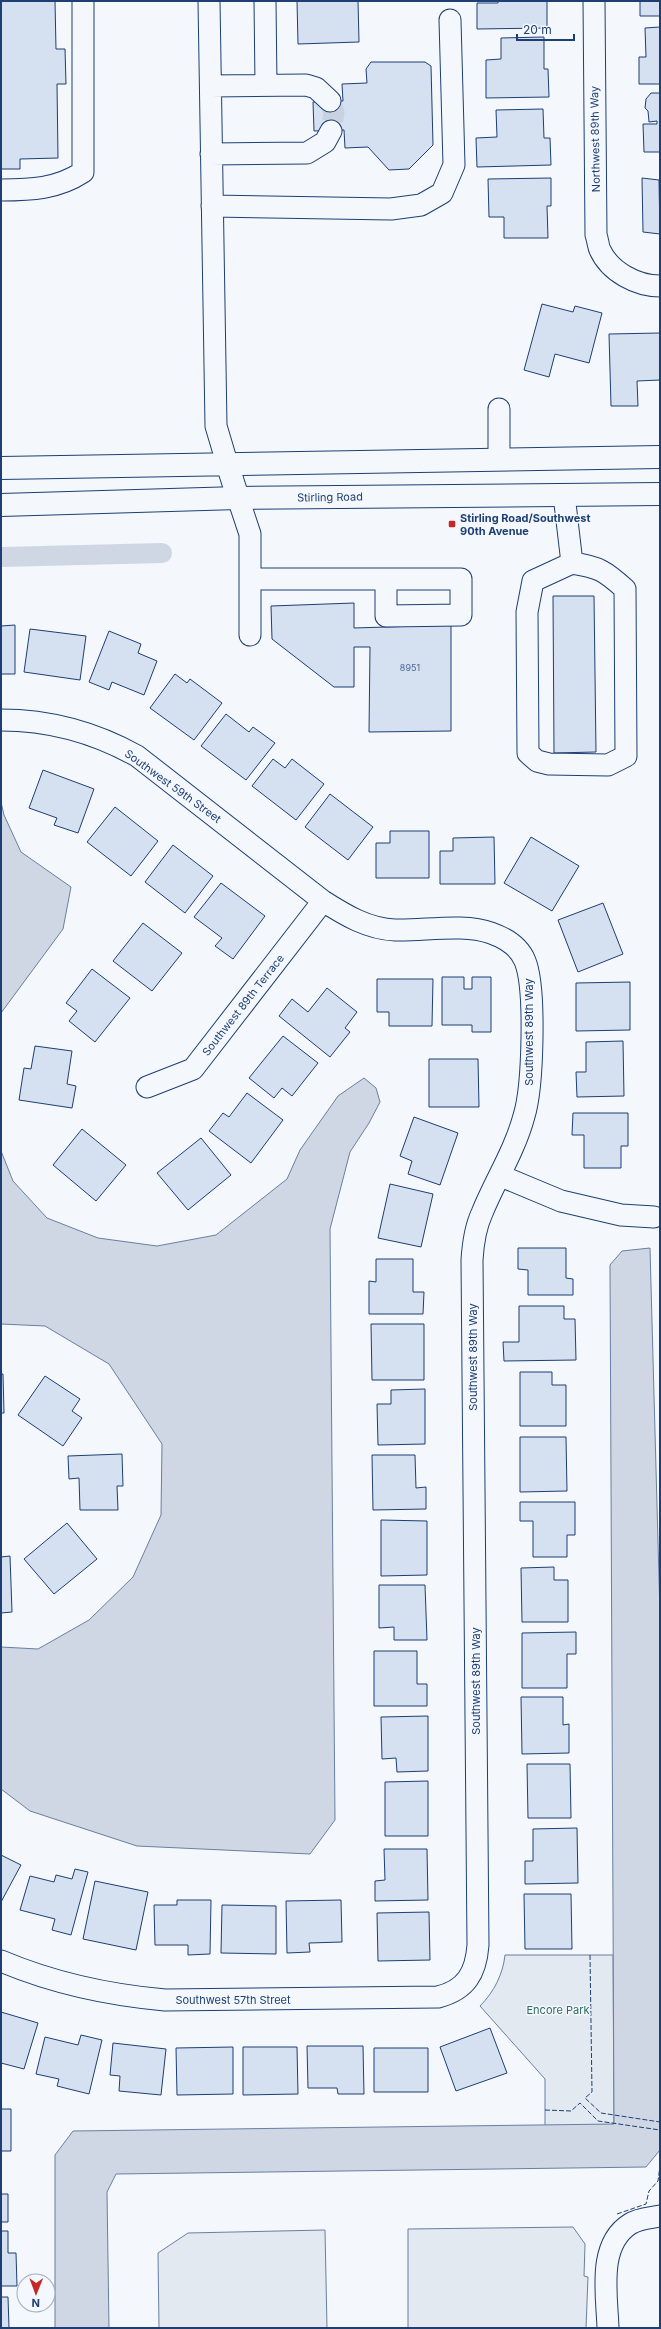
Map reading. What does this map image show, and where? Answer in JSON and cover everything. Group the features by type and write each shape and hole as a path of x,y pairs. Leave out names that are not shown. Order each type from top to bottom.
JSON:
{"main road":[{"path":"1,468 227,463 660,457"},
{"path":"227,463 238,498"},
{"name":"Stirling Road","path":"1,505 238,498 660,494"}],"street":[{"path":"1,190 37,190 68,182 83,172 83,1"},
{"path":"209,1 216,426 227,463"},
{"path":"265,1 266,85"},
{"name":"Northwest 89th Way","path":"594,1 596,235 600,251 617,270 633,281 660,286"},
{"path":"212,206 392,209 421,205 442,193 454,165 450,20"},
{"path":"211,86 306,85 316,88 330,102"},
{"path":"211,154 307,153 325,142 331,131"},
{"path":"499,409 499,459"},
{"path":"564,495 572,563"},
{"path":"238,498 250,534 250,635"},
{"path":"572,563 590,566 606,572 625,589 626,756 608,765 549,764 537,761 528,752 527,612 533,581 572,563"},
{"path":"250,579 386,579 461,579 461,615 386,616 386,579"},
{"name":"Southwest 59th Street","path":"1,720 28,720 57,724 111,741 131,753 176,785 323,901"},
{"name":"Southwest 89th Terrace","path":"147,1087 193,1069 323,901"},
{"name":"Southwest 89th Way","path":"323,901 346,916 369,926 393,930 470,929 489,932 505,938 516,948 525,960 530,977 532,1071 529,1095 524,1117 501,1176 482,1213 474,1236 472,1260 478,1945 474,1969 466,1983"},
{"path":"501,1176 561,1201 622,1214 654,1217"},
{"name":"Southwest 57th Street","path":"1,1961 27,1972 99,1991 128,1997 165,2000 414,1998 450,1994 466,1983"},
{"path":"608,2328 606,2268 614,2242 621,2230 631,2223 660,2216"}],"green space":[{"name":"Encore Park","path":"505,1955 613,1955 614,2125 545,2126 545,2079 480,2006 494,1989 500,1976"},
{"path":"573,2227 585,2244 584,2276 588,2277 586,2328 408,2328 408,2229"},
{"path":"325,2230 327,2328 159,2328 158,2253 188,2233"}],"shaded area":[{"path":"1,802 4,815 21,852 71,887 63,929 1,1013"},
{"path":"364,1078 376,1088 380,1102 369,1123 350,1152 330,1229 335,1820 310,1854 137,1846 30,1811 1,1789 1,1647 38,1649 89,1620 133,1577 161,1515 162,1444 109,1364 45,1326 1,1324 1,1151 13,1181 47,1218 98,1238 157,1246 216,1235 287,1179 300,1150 338,1096"},
{"path":"650,1248 660,1615 660,2150 646,2167 116,2174 107,2192 109,2328 55,2328 55,2155 73,2131 614,2124 610,1265 622,1251"}],"building":[{"path":"1,1 55,1 56,49 65,49 66,84 57,84 58,158 20,159 20,169 1,169"},
{"path":"297,1 358,1 359,42 298,44"},
{"path":"498,1 547,1 547,28 477,29 477,3 498,3"},
{"path":"640,1 660,1 660,16 640,16"},
{"path":"660,27 660,84 639,84 639,57 646,57 645,28"},
{"path":"544,37 544,69 548,69 549,97 486,98 486,60 501,59 501,38"},
{"path":"371,62 425,62 431,66 433,145 409,169 389,170 368,147 345,148 344,130 314,131 313,102 343,101 342,84 367,83 366,69"},
{"path":"651,93 660,93 660,152 644,152 643,124 657,124 657,121 649,122 648,111 645,108 646,99"},
{"path":"543,109 544,138 550,138 551,165 477,167 476,138 497,137 496,110"},
{"path":"551,178 551,206 547,206 548,238 504,238 504,217 489,217 488,179"},
{"path":"642,178 659,180 660,234 643,232"},
{"path":"542,304 573,312 575,306 602,313 589,363 555,354 549,377 524,370"},
{"path":"660,333 660,380 637,381 638,406 611,406 609,334"},
{"path":"553,596 594,596 596,752 554,753"},
{"path":"354,603 354,628 451,625 451,731 369,732 370,647 354,647 354,687 334,687 272,639 271,606"},
{"path":"15,625 15,674 1,674 1,626"},
{"path":"30,629 86,636 80,680 24,672"},
{"path":"109,631 141,644 138,653 157,661 144,695 112,682 109,690 89,682"},
{"path":"175,674 187,683 190,679 222,703 194,740 150,708"},
{"path":"226,714 249,732 253,727 275,743 246,780 201,746"},
{"path":"273,759 285,768 292,759 324,784 296,820 252,786"},
{"path":"43,770 94,789 78,833 54,825 57,818 29,808"},
{"path":"330,794 373,827 348,860 305,827"},
{"path":"115,807 158,841 131,876 87,842"},
{"path":"390,831 429,831 429,878 376,878 376,843 390,843"},
{"path":"494,837 495,884 440,884 440,851 453,851 453,838"},
{"path":"531,837 579,866 552,911 504,883"},
{"path":"173,845 213,876 185,913 145,882"},
{"path":"221,883 265,916 233,959 215,946 222,938 194,917"},
{"path":"603,903 623,954 578,972 558,920"},
{"path":"143,923 182,953 152,991 113,961"},
{"path":"92,969 130,998 95,1042 69,1021 77,1011 66,1003"},
{"path":"442,977 464,977 464,989 472,989 472,977 491,977 491,1032 472,1032 472,1025 442,1025"},
{"path":"377,979 433,979 432,1026 389,1026 389,1012 377,1012"},
{"path":"630,982 630,1030 576,1031 576,983"},
{"path":"327,988 357,1012 345,1028 350,1032 330,1057 279,1016 292,999 308,1012"},
{"path":"283,1036 318,1063 292,1096 282,1088 274,1098 249,1078"},
{"path":"623,1041 624,1096 577,1097 576,1072 586,1072 586,1042"},
{"path":"35,1046 72,1051 67,1084 76,1086 72,1108 19,1100 24,1068 31,1069"},
{"path":"429,1059 478,1059 479,1107 429,1107"},
{"path":"247,1093 283,1120 251,1163 209,1131 223,1113 229,1117"},
{"path":"573,1113 628,1113 628,1146 621,1146 621,1168 584,1168 584,1135 572,1135"},
{"path":"414,1117 458,1133 440,1185 408,1174 412,1161 400,1156"},
{"path":"82,1129 126,1165 96,1201 53,1165"},
{"path":"201,1138 231,1175 188,1210 157,1173"},
{"path":"390,1184 433,1194 421,1247 378,1238"},
{"path":"518,1248 566,1248 566,1278 573,1279 573,1295 528,1295 528,1270 518,1269"},
{"path":"376,1259 413,1259 413,1292 424,1292 423,1314 369,1314 369,1281 376,1282"},
{"path":"519,1306 564,1306 564,1319 575,1319 576,1360 504,1361 503,1342 519,1342"},
{"path":"371,1324 424,1324 424,1380 372,1380"},
{"path":"520,1372 552,1372 552,1385 566,1385 566,1426 520,1426"},
{"path":"1,1374 3,1374 4,1413 1,1413"},
{"path":"45,1376 80,1399 72,1411 82,1418 63,1446 18,1415"},
{"path":"425,1389 425,1444 378,1445 377,1404 391,1404 391,1390"},
{"path":"520,1437 566,1437 567,1491 520,1492"},
{"path":"122,1454 123,1486 117,1486 118,1510 80,1510 79,1478 69,1479 68,1456"},
{"path":"372,1455 415,1455 416,1488 426,1487 426,1509 373,1510"},
{"path":"520,1502 575,1502 575,1535 567,1535 567,1557 533,1557 533,1521 520,1521"},
{"path":"381,1520 427,1521 427,1575 381,1576"},
{"path":"67,1523 97,1559 54,1594 24,1559"},
{"path":"10,1556 12,1612 1,1613 1,1557"},
{"path":"554,1567 554,1580 568,1580 568,1622 522,1622 521,1568"},
{"path":"379,1585 425,1585 427,1640 394,1640 394,1627 379,1628"},
{"path":"576,1632 576,1654 567,1654 567,1688 522,1688 522,1633"},
{"path":"374,1651 417,1651 417,1684 427,1684 427,1706 374,1706"},
{"path":"521,1697 563,1697 563,1725 569,1724 569,1753 522,1754"},
{"path":"428,1716 428,1771 397,1772 396,1758 382,1759 381,1717"},
{"path":"527,1764 570,1764 571,1818 528,1818"},
{"path":"428,1781 428,1836 385,1836 385,1782"},
{"path":"577,1828 578,1883 525,1884 525,1861 533,1861 533,1829"},
{"path":"384,1849 427,1849 428,1900 375,1901 375,1881 385,1880"},
{"path":"1,1855 21,1865 1,1902"},
{"path":"75,1869 88,1872 71,1935 52,1930 55,1919 20,1910 30,1876 54,1882 56,1875 72,1879"},
{"path":"95,1881 148,1892 136,1950 83,1939"},
{"path":"524,1894 571,1894 572,1949 525,1949"},
{"path":"177,1900 211,1900 210,1954 188,1955 188,1945 155,1945 154,1905 177,1905"},
{"path":"341,1900 342,1942 309,1943 310,1952 287,1953 286,1901"},
{"path":"222,1905 276,1906 276,1954 221,1953"},
{"path":"429,1912 430,1960 378,1961 377,1913"},
{"path":"1,2012 38,2023 24,2069 1,2063"},
{"path":"490,2028 507,2073 456,2091 440,2047"},
{"path":"81,2035 102,2040 89,2094 57,2086 59,2079 36,2074 45,2037 78,2045"},
{"path":"113,2043 166,2049 161,2095 119,2091 120,2076 110,2075"},
{"path":"307,2046 363,2046 364,2094 338,2094 337,2088 308,2088"},
{"path":"233,2047 233,2094 177,2095 176,2048"},
{"path":"243,2047 297,2047 298,2094 243,2095"},
{"path":"374,2048 428,2048 428,2092 374,2092"},
{"path":"1,2109 11,2109 11,2151 1,2151"},
{"path":"1,2194 8,2194 8,2222 1,2222"},
{"path":"1,2231 8,2231 8,2253 16,2253 16,2286 1,2286"},
{"path":"1,2297 8,2297 9,2328 1,2328"}],"waterway":[{"path":"1,557 162,553"}],"tunnel":[{"path":"330,101 334,112 331,131"}],"fence":[{"path":"590,1955 592,2092 585,2098 601,2113 660,2122"},
{"path":"545,2110 571,2111 580,2103 598,2121 660,2130"},
{"path":"617,2214 646,2204 649,2191 658,2181 660,2166"}],"place":[{"name":"Stirling Road/Southwest 90th Avenue","path":"452,524"}]}
